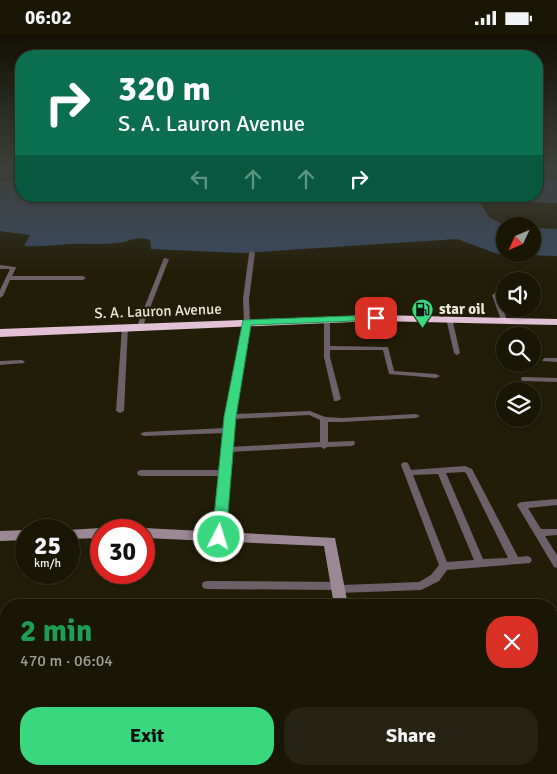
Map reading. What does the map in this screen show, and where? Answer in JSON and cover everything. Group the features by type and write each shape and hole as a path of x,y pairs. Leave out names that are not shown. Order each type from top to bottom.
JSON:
{"highway":[{"name":"S. A. Lauron Avenue","path":"0,333 327,319 449,319 557,322"}],"street":[{"path":"219,537 230,417 247,322 246,299 252,253"},
{"path":"140,326 166,259"},
{"path":"0,267 13,268 0,296"},
{"path":"8,278 83,278"},
{"path":"327,319 329,348 327,357 337,399"},
{"path":"449,319 457,353"},
{"path":"120,411 125,327"},
{"path":"329,348 386,348 390,373 436,376"},
{"path":"545,360 557,360"},
{"path":"0,363 22,362"},
{"path":"525,379 557,380"},
{"path":"230,417 310,413 324,419 342,420 416,416"},
{"path":"324,419 324,445"},
{"path":"144,434 229,430"},
{"path":"227,450 351,443"},
{"path":"444,565 406,469 441,471 465,469 471,472 515,561"},
{"path":"441,471 480,563"},
{"path":"141,473 225,473"},
{"path":"556,561 522,505 557,502"},
{"path":"539,533 557,532"},
{"path":"155,534 330,541 340,599"},
{"path":"0,535 15,535"},
{"path":"207,585 339,588 421,586 435,577 444,565 527,560"}],"water":[{"path":"0,204 481,204 489,217 496,221 496,253 457,239 242,253 151,249 150,240 141,238 111,244 24,246 30,235 0,231"},
{"path":"541,228 557,229 557,256 541,255"}],"place":[{"name":"star oil","path":"423,328"}],"route":[{"path":"219,537 230,417 247,322 376,318"}]}
